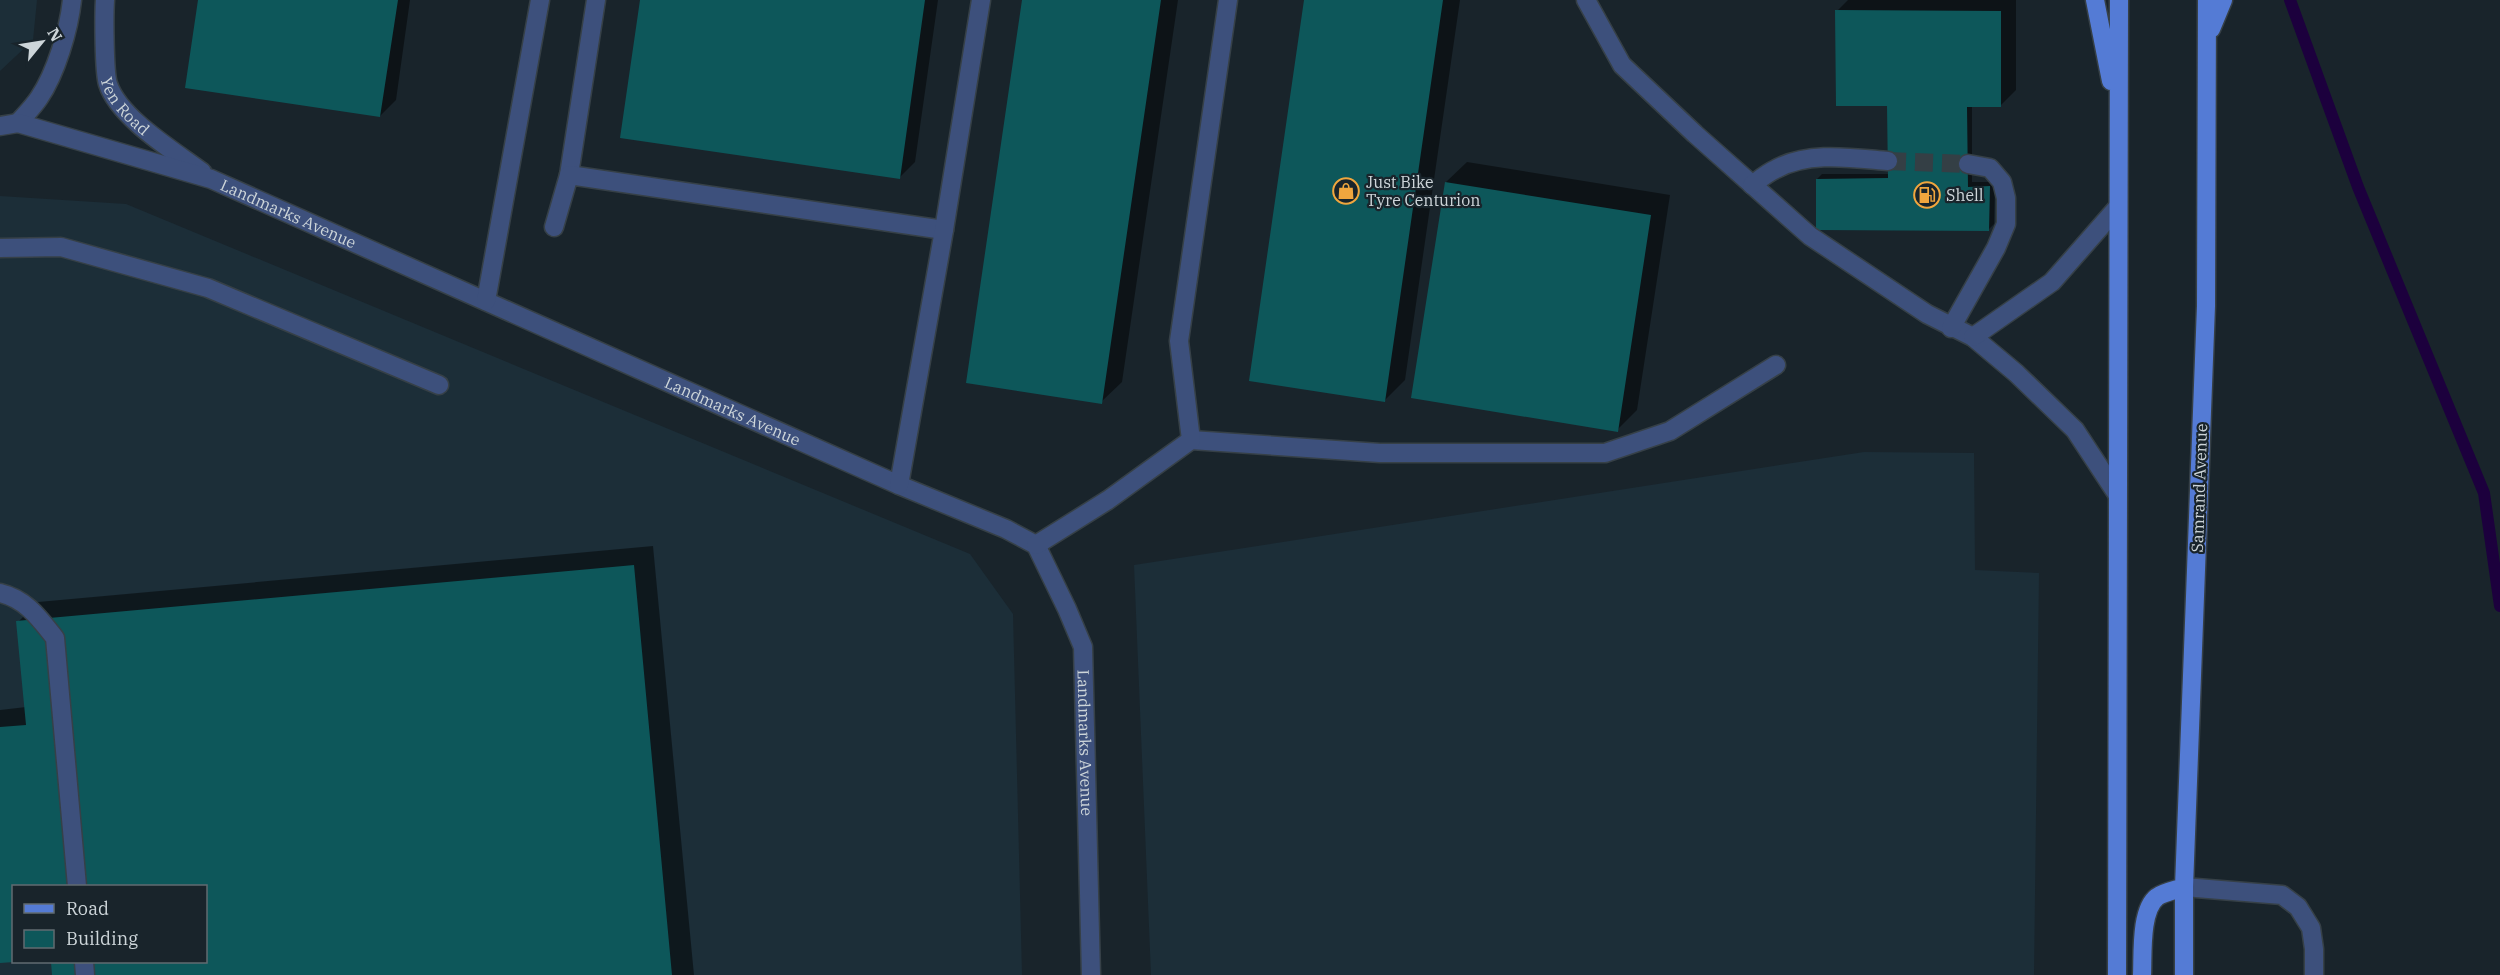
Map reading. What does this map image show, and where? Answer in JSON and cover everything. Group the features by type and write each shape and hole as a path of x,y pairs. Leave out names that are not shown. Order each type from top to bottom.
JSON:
{"main road":[{"path":"2096,0 2119,124"},
{"path":"2117,975 2119,0"},
{"name":"Samrand Avenue","path":"2184,975 2184,887 2206,306 2207,0"},
{"path":"2207,39 2223,0"},
{"path":"2142,975 2145,923 2150,904 2159,896 2184,887"}],"street":[{"path":"0,126 18,123 40,97 52,73 70,15 72,0"},
{"name":"Yen Road","path":"105,0 108,84 124,110 144,129 211,178"},
{"path":"486,301 540,0"},
{"path":"554,227 569,175 596,0"},
{"path":"899,485 944,230 981,0"},
{"path":"1191,440 1179,341 1228,0"},
{"path":"1586,0 1622,65 1810,236 1951,328 1973,337 2016,373 2075,430 2117,494"},
{"name":"Landmarks Avenue","path":"18,123 211,178 899,485 1006,529 1036,545 1083,647 1091,975"},
{"path":"1752,185 1777,168 1801,161 1831,157 1888,161"},
{"path":"1951,328 1996,248 2006,224 2006,198 2002,182 1990,168 1968,164"},
{"path":"569,175 944,230"},
{"path":"1973,337 2052,282 2117,208"},
{"path":"0,248 61,247 208,288 439,385"},
{"path":"1036,545 1108,500 1191,440 1380,453 1605,453 1670,431 1776,365"},
{"path":"0,593 16,597 37,615 55,638 77,885"},
{"path":"2184,887 2282,895 2298,906 2311,928 2314,975"}],"shaded area":[{"path":"0,0 37,0 33,40 0,71"},
{"path":"0,196 126,204 970,554 1013,614 1022,975 0,975"},
{"path":"1864,452 1974,453 1975,570 2039,573 2034,975 1151,975 1134,565"}],"building":[{"path":"198,0 398,0 380,117 185,88"},
{"path":"640,0 925,0 900,179 620,138"},
{"path":"1022,0 1161,0 1102,404 966,383"},
{"name":"Just Bike Tyre Centurion","path":"1304,0 1443,0 1385,402 1249,381"},
{"path":"1835,10 2001,11 2001,107 1967,107 1968,187 1990,186 1989,231 1816,230 1816,179 1888,178 1887,106 1836,106"},
{"path":"1445,182 1651,215 1618,432 1411,398"},
{"path":"634,565 672,975 52,975 51,963 207,963 207,885 12,885 12,962 0,963 0,727 26,725 16,621"}],"waterway":[{"path":"2290,0 2358,187 2484,493 2500,606"}],"tunnel":[{"path":"1888,161 1968,164"}],"place":[{"name":"Just Bike Tyre Centurion","path":"1346,191"},
{"name":"Shell","path":"1927,195"}]}
